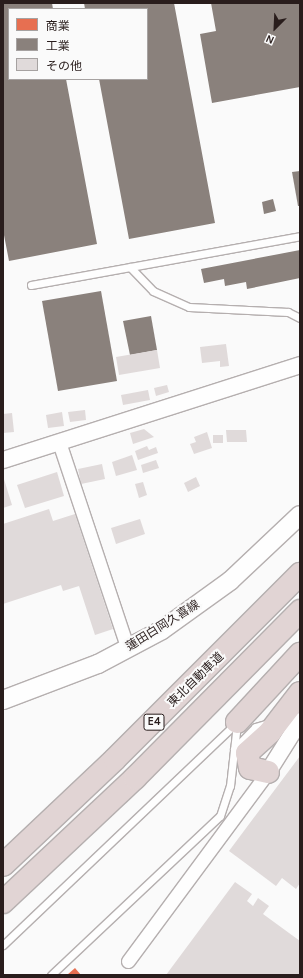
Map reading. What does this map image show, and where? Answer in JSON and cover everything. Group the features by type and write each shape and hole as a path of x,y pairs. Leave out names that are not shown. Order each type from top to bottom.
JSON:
{"highway":[{"name":"東北自動車道","path":"3,865 121,754 300,574"},
{"name":"東北自動車道","path":"3,902 135,778 300,611"},
{"path":"237,722 300,654"},
{"path":"268,772 250,768 246,756 248,750 290,720 300,693"}],"main road":[{"name":"蓮田白岡久喜線","path":"3,700 55,682 128,649 209,597 300,515"}],"street":[{"path":"3,460 300,365"},
{"path":"59,442 128,649"},
{"path":"128,961 268,772 290,720"}],"lane":[{"path":"31,284 300,236"},
{"path":"130,266 153,290 189,307 288,312 300,318"},
{"path":"232,752 255,727 290,720"},
{"path":"52,975 220,816 229,793 232,752 237,722"},
{"path":"3,945 237,722"}],"building: 商業":[{"path":"75,968 81,975 67,975"}],"building: 工業":[{"path":"3,3 52,3 53,8 8,8 8,80 66,80 97,244 9,261 3,230"},
{"path":"84,3 174,3 215,223 129,239 99,80 148,80 148,8 85,8"},
{"path":"211,3 300,3 300,87 212,103 200,34 216,31"},
{"path":"300,171 300,206 298,206 292,172"},
{"path":"273,199 276,211 264,214 262,202"},
{"path":"300,250 300,278 247,289 246,282 225,286 224,279 204,283 201,269"},
{"path":"101,291 117,381 58,391 42,301"},
{"path":"151,316 157,350 130,355 123,321"}],"building: その他":[{"path":"226,344 229,366 220,367 220,361 202,363 200,347"},
{"path":"157,350 160,368 119,375 116,357"},
{"path":"167,385 169,392 156,396 154,388"},
{"path":"148,390 150,400 123,405 121,395"},
{"path":"85,410 86,420 70,422 68,412"},
{"path":"62,412 64,426 48,428 46,415"},
{"path":"12,413 14,432 3,433 3,414"},
{"path":"144,429 154,437 133,444 130,433"},
{"path":"226,430 246,430 247,442 227,442"},
{"path":"207,432 212,448 194,454 190,444 196,442 194,437"},
{"path":"213,435 223,435 223,443 213,443"},
{"path":"147,446 149,450 156,447 158,453 138,460 135,451"},
{"path":"132,455 137,470 116,476 112,462"},
{"path":"156,460 159,468 143,473 141,465"},
{"path":"102,464 105,479 81,484 78,469"},
{"path":"57,472 64,496 25,508 17,485"},
{"path":"3,476 12,505 3,508"},
{"path":"196,477 200,486 188,492 184,483"},
{"path":"143,482 147,495 139,498 135,484"},
{"path":"49,509 53,521 75,514 113,629 95,635 79,586 63,591 61,585 3,604 3,524"},
{"path":"140,519 145,534 116,544 111,528"},
{"path":"300,756 300,883 296,889 282,878 276,886 229,851"},
{"path":"235,882 252,894 247,901 253,906 258,898 269,906 263,914 300,941 300,975 166,975"}]}
